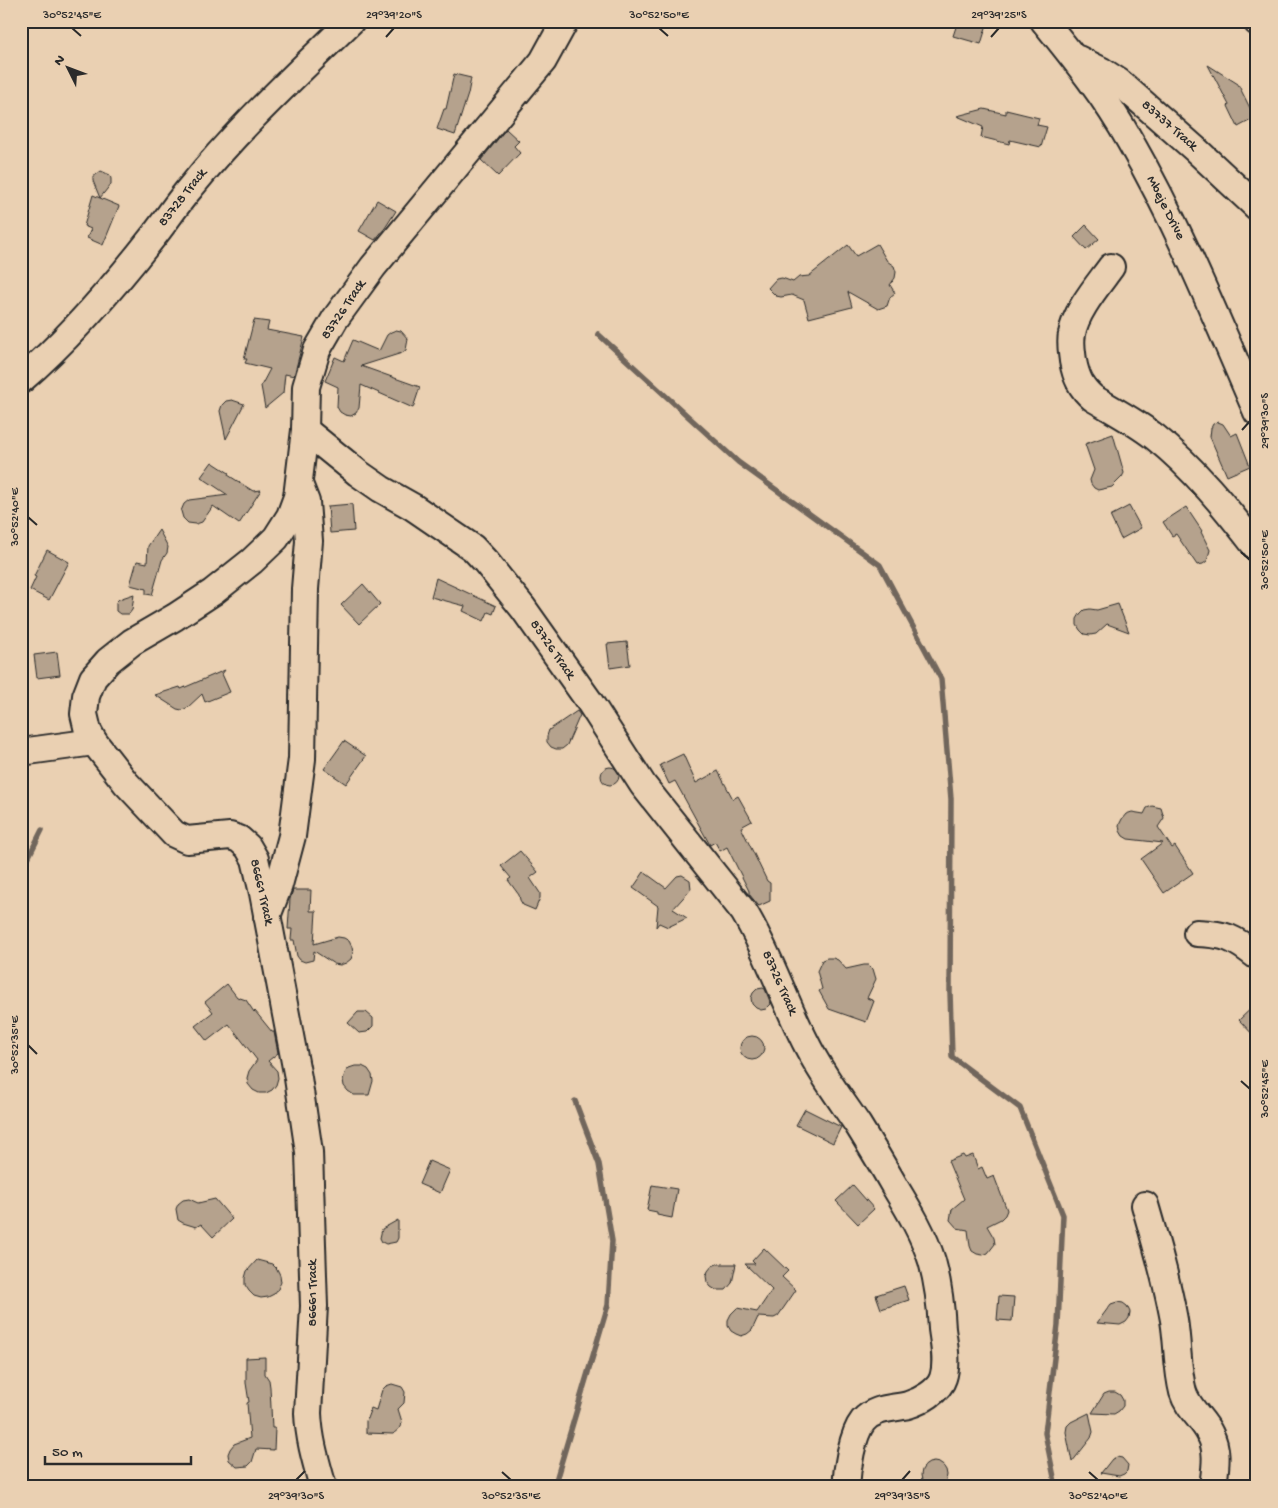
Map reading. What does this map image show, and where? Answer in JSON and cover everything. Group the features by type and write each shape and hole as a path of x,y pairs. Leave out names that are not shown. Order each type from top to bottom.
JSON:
{"street":[{"name":"83728 Track","path":"21,380 69,336 105,297 230,140 351,21"},
{"name":"83726 Track","path":"566,21 543,62 418,211 335,319 317,350 306,387 304,430 358,473 473,548 523,608 589,701 643,785 744,912 756,932 809,1049 830,1085 858,1125 909,1210 925,1242 936,1281 945,1367 943,1380 935,1390 923,1398 908,1405 873,1413 864,1421 852,1448 846,1487"},
{"name":"Mbeje Drive","path":"1044,21 1112,111 1130,140 1187,252 1257,412"},
{"name":"83737 Track","path":"1072,56 1119,82 1257,206"},
{"path":"1111,267 1088,301 1077,320 1072,334 1071,347 1078,380 1084,390 1093,398 1154,436 1173,452 1203,484 1257,548"},
{"name":"86661 Track","path":"304,430 297,497 290,516 276,538 252,561 183,612 132,642 108,660 93,678 86,696 84,714 88,731 94,742 126,782 174,834 187,840 230,836 239,838 248,847 255,859 298,1078 309,1152 314,1306 308,1430 323,1487"},
{"path":"267,917 279,885 292,836 302,759 305,588 309,541 306,502 298,480"},
{"path":"21,752 94,742"},
{"path":"1197,933 1229,937 1257,956"},
{"path":"1145,1205 1174,1321 1180,1379 1184,1395 1210,1433 1214,1445 1216,1460 1214,1487"}],"building":[{"path":"958,21 988,21 981,44 953,36"},
{"path":"1208,65 1238,84 1255,118 1238,127"},
{"path":"454,74 471,78 455,135 437,129 444,109 446,109"},
{"path":"984,109 1006,114 1006,110 1039,118 1037,125 1047,127 1041,147 1010,140 1009,144 981,137 983,127 957,116"},
{"path":"506,129 519,141 514,146 520,153 498,176 481,160"},
{"path":"101,171 110,175 111,184 100,198 93,177"},
{"path":"93,195 119,206 103,245 87,238 91,229 84,226"},
{"path":"377,200 396,211 375,240 359,231"},
{"path":"1086,225 1099,239 1086,250 1074,237"},
{"path":"877,244 887,261 894,266 896,272 895,278 890,285 895,293 890,297 887,306 878,309 848,292 852,307 809,318 804,300 792,295 776,296 768,288 776,279 782,278 793,282 799,277 809,276 848,245 856,256"},
{"path":"254,320 269,322 267,330 304,337 294,376 285,374 283,393 265,408 261,386 270,369 245,363 247,359 244,359"},
{"path":"396,330 401,331 408,339 406,350 361,366 420,387 413,408 361,385 359,408 356,413 351,416 340,412 337,407 338,387 325,381 335,357 344,361 353,340 379,351 387,335"},
{"path":"232,400 244,404 226,439 220,411 226,401"},
{"path":"1218,422 1223,424 1231,436 1237,433 1250,466 1227,476 1210,437 1213,424"},
{"path":"1113,434 1124,473 1112,487 1098,490 1091,484 1090,480 1094,470 1085,444"},
{"path":"212,462 253,491 261,490 239,524 213,506 202,522 196,524 188,523 183,518 181,511 184,504 189,500 228,495 201,477"},
{"path":"352,504 354,531 330,533 328,506"},
{"path":"1129,506 1141,528 1121,539 1110,516"},
{"path":"1186,507 1202,531 1210,550 1207,561 1203,564 1197,565 1176,534 1172,536 1163,522"},
{"path":"159,530 168,547 167,553 162,560 152,595 146,594 146,589 130,585 137,561 147,563 148,546"},
{"path":"47,550 69,562 49,600 30,590 36,577 34,576"},
{"path":"436,578 496,606 493,614 488,612 484,621 463,611 465,606 431,597"},
{"path":"363,584 380,604 359,624 341,605"},
{"path":"134,594 132,610 129,614 120,614 116,611 116,602 119,599"},
{"path":"1118,604 1129,632 1107,624 1096,634 1090,635 1084,634 1077,625 1077,619 1084,610 1097,610"},
{"path":"627,642 630,665 610,668 607,644"},
{"path":"57,652 60,675 37,678 34,655"},
{"path":"225,670 222,674 230,692 205,702 202,694 187,708 182,710 177,709 155,695 180,687 181,689"},
{"path":"577,711 580,715 567,745 562,749 551,747 547,742 549,730"},
{"path":"344,741 366,756 346,784 324,769"},
{"path":"683,754 696,783 718,771 733,799 738,796 752,821 741,827 767,881 770,883 770,901 758,905 749,894 727,847 720,851 715,842 710,845 675,781 669,784 660,765"},
{"path":"606,767 614,767 619,772 617,783 606,785 601,780 601,772"},
{"path":"1152,806 1161,808 1164,818 1158,827 1172,848 1175,846 1193,873 1164,893 1141,859 1163,843 1128,839 1123,836 1119,825 1126,814 1132,812 1144,814 1147,808"},
{"path":"520,851 538,872 530,878 540,893 535,910 523,905 519,895 508,880 511,878 501,866"},
{"path":"644,872 666,888 677,876 682,875 690,880 691,889 673,909 687,918 668,927 659,923 656,927 658,906 633,888"},
{"path":"293,890 311,890 310,911 316,911 314,944 338,937 349,941 353,953 351,959 346,963 334,964 314,951 313,960 305,962 297,956 294,940 291,940 292,929 288,929 290,899"},
{"path":"827,958 838,960 846,969 869,965 873,969 876,979 867,998 874,1001 866,1022 829,1009 819,991 822,989 817,971 822,960"},
{"path":"227,984 237,997 246,1000 254,1012 274,1032 278,1053 268,1061 277,1071 278,1078 272,1090 266,1093 259,1093 253,1090 248,1084 249,1071 257,1060 229,1024 207,1041 195,1026 213,1012 205,1002"},
{"path":"763,988 771,1004 766,1009 761,1010 752,1004 751,998 757,989"},
{"path":"1257,1003 1257,1039 1239,1020"},
{"path":"358,1012 366,1012 373,1018 373,1026 367,1032 359,1033 348,1023"},
{"path":"752,1036 761,1039 764,1048 761,1057 752,1060 743,1057 740,1048 743,1039"},
{"path":"362,1066 368,1069 372,1075 373,1081 369,1095 354,1095 344,1086 345,1073 349,1068"},
{"path":"805,1109 841,1127 833,1143 796,1125"},
{"path":"963,1155 965,1158 973,1155 978,1169 982,1167 987,1179 994,1176 1007,1210 1001,1219 987,1226 994,1238 995,1244 988,1253 983,1255 972,1251 968,1230 957,1228 950,1220 952,1209 964,1199 948,1161"},
{"path":"429,1161 450,1170 440,1193 419,1184"},
{"path":"652,1185 677,1189 672,1218 657,1215 657,1212 647,1210"},
{"path":"853,1185 874,1209 858,1224 836,1201"},
{"path":"189,1199 198,1203 215,1199 232,1219 213,1237 201,1224 196,1227 178,1220 176,1209 178,1204 183,1200"},
{"path":"398,1220 398,1238 396,1242 386,1244 382,1242 380,1238 382,1229"},
{"path":"764,1248 788,1271 782,1277 796,1290 778,1316 774,1318 758,1317 752,1330 741,1336 731,1331 728,1326 731,1314 737,1308 757,1312 772,1290 745,1264 755,1264 752,1261"},
{"path":"257,1260 272,1264 280,1275 281,1282 278,1289 268,1297 254,1296 245,1285 247,1271"},
{"path":"717,1264 736,1264 732,1283 726,1290 716,1290 707,1282 706,1276 708,1271"},
{"path":"904,1286 909,1300 881,1309 876,1295"},
{"path":"999,1296 1014,1297 1012,1321 997,1320"},
{"path":"1117,1302 1127,1306 1130,1312 1126,1322 1120,1325 1097,1323 1111,1304"},
{"path":"265,1357 265,1374 269,1380 270,1387 272,1428 275,1428 274,1450 256,1449 252,1462 248,1466 237,1467 229,1460 228,1454 230,1449 234,1444 250,1438 246,1358"},
{"path":"392,1384 402,1387 405,1392 404,1403 398,1409 402,1422 401,1427 393,1434 366,1433 366,1421 371,1408 376,1410 382,1390"},
{"path":"1115,1392 1123,1400 1123,1406 1119,1411 1114,1414 1092,1413 1104,1394"},
{"path":"1089,1413 1093,1432 1091,1438 1072,1462 1066,1432 1067,1426"},
{"path":"1122,1458 1128,1465 1127,1471 1124,1474 1119,1476 1101,1473 1112,1459"},
{"path":"934,1462 943,1466 947,1475 943,1484 934,1488 925,1484 921,1475 925,1466"}],"waterway":[{"path":"598,334 738,462 880,565 941,679 951,799 950,992 952,1057 1020,1108 1063,1215 1058,1325 1045,1433 1056,1487"},
{"path":"21,872 42,830"},
{"path":"554,1487 608,1305 612,1241 599,1164 575,1101"}]}
